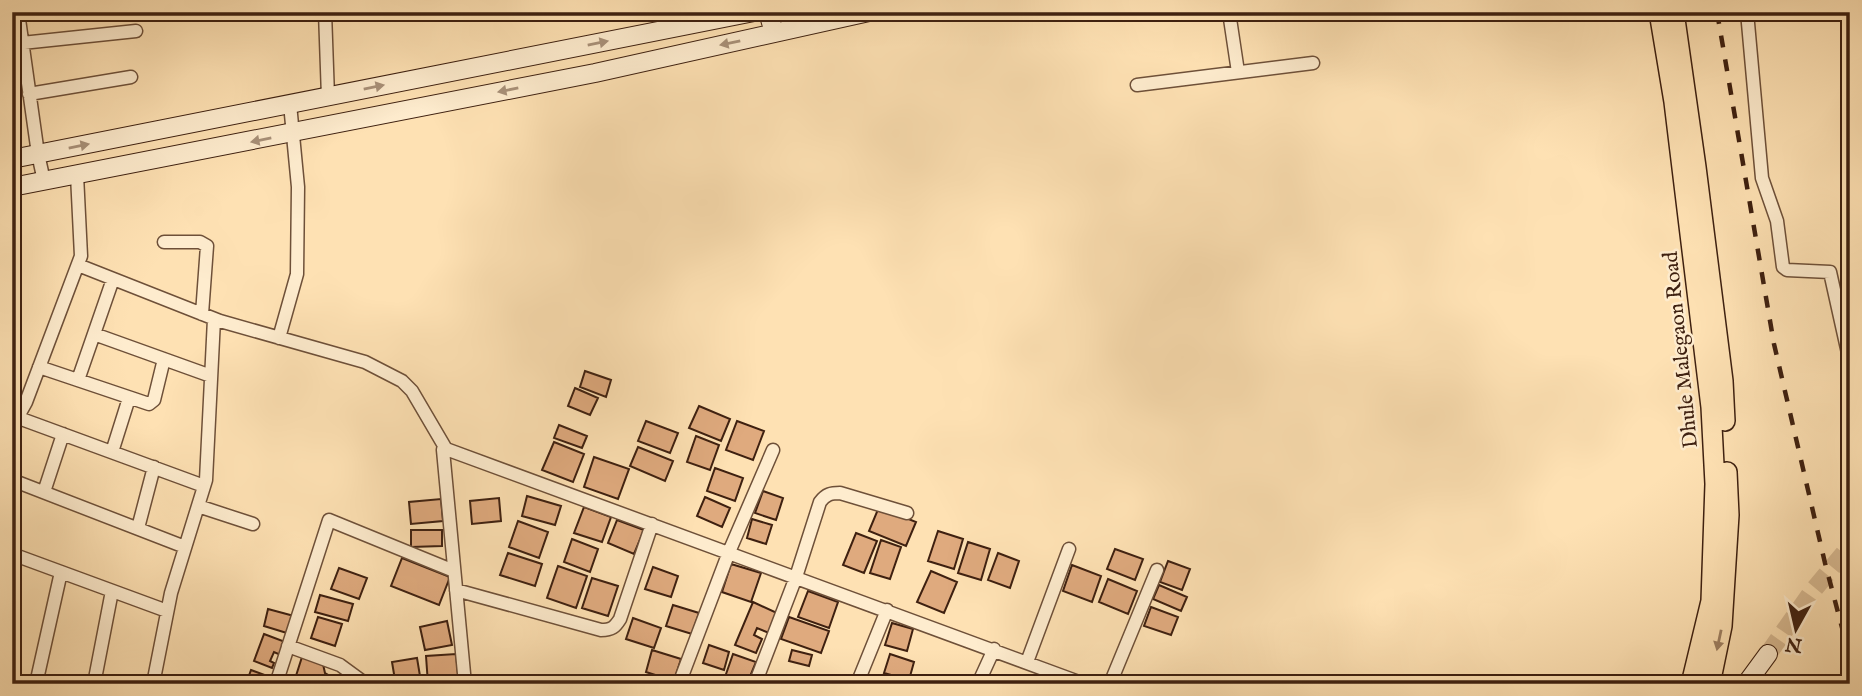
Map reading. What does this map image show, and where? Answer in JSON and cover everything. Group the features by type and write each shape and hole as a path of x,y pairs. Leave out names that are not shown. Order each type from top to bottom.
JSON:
{"main road":[{"name":"Dhule Malegaon Road","path":"1659,12 1676,116 1711,407 1715,484 1711,601 1691,684"},
{"name":"Dhule Malegaon Road","path":"1674,12 1723,381 1729,515 1722,626 1710,684"}],"street":[{"path":"18,12 18,35 44,181"},
{"path":"325,12 328,97"},
{"path":"12,159 754,12"},
{"path":"768,12 774,33"},
{"path":"12,187 595,73 869,12"},
{"path":"1229,12 1238,72"},
{"path":"1747,12 1762,178 1777,221 1783,267 1787,270 1830,272 1850,362"},
{"path":"18,35 136,31"},
{"path":"1137,85 1313,63"},
{"path":"29,94 131,77"},
{"path":"12,82 27,80"},
{"path":"279,338 297,274 298,194 290,104"},
{"path":"77,175 81,244 78,265 26,402 14,417 204,486"},
{"path":"153,684 167,611 208,468 211,376 206,246 200,242 164,242"},
{"path":"78,265 208,316 360,361 408,385 446,449 1084,684"},
{"path":"78,380 113,279"},
{"path":"94,334 211,376"},
{"path":"39,367 146,404 152,403 164,359"},
{"path":"112,452 128,398"},
{"path":"44,492 63,434"},
{"path":"446,449 443,450 466,684"},
{"path":"679,684 729,552 773,450"},
{"path":"138,528 154,467"},
{"path":"12,480 186,547"},
{"path":"755,684 824,496 840,493 907,513"},
{"path":"198,506 253,524"},
{"path":"276,684 329,520 454,571"},
{"path":"456,590 601,630 610,630 620,618 652,524"},
{"path":"1027,662 1069,550"},
{"path":"12,554 167,611"},
{"path":"1110,684 1157,569"},
{"path":"36,684 61,572"},
{"path":"94,684 112,591"},
{"path":"857,684 887,610"},
{"path":"288,646 340,665 366,684"},
{"path":"978,684 994,649"},
{"path":"1746,684 1768,653"}],"building":[{"path":"585,371 611,380 606,397 580,387"},
{"path":"575,388 598,398 590,415 568,406"},
{"path":"699,406 730,419 721,441 689,428"},
{"path":"646,421 678,433 670,453 638,441"},
{"path":"737,421 764,431 753,460 726,450"},
{"path":"559,425 587,436 582,448 554,438"},
{"path":"696,436 719,445 710,470 687,462"},
{"path":"554,442 584,454 573,482 542,470"},
{"path":"638,447 673,461 665,481 630,466"},
{"path":"594,457 629,469 618,499 584,487"},
{"path":"715,468 743,478 735,501 707,491"},
{"path":"763,491 783,498 776,520 755,513"},
{"path":"527,496 561,506 555,525 522,516"},
{"path":"705,497 730,508 722,527 697,516"},
{"path":"499,498 501,521 472,524 470,501"},
{"path":"441,499 443,521 411,524 409,502"},
{"path":"584,507 611,517 602,542 574,533"},
{"path":"879,507 916,522 906,546 869,531"},
{"path":"752,519 772,525 766,544 747,538"},
{"path":"617,520 644,530 634,554 608,543"},
{"path":"518,521 548,532 539,558 509,547"},
{"path":"411,530 442,530 442,546 411,547"},
{"path":"938,531 963,539 954,569 928,561"},
{"path":"856,533 877,541 864,573 843,565"},
{"path":"572,539 598,549 590,572 564,562"},
{"path":"881,540 901,547 890,579 870,573"},
{"path":"968,542 990,549 981,580 958,573"},
{"path":"1115,549 1143,559 1135,580 1107,569"},
{"path":"508,553 542,564 535,586 500,575"},
{"path":"998,553 1019,561 1010,588 988,580"},
{"path":"402,558 450,577 439,605 391,586"},
{"path":"1168,561 1190,569 1182,590 1160,582"},
{"path":"731,564 761,573 751,602 722,592"},
{"path":"1072,565 1101,576 1092,602 1063,591"},
{"path":"558,566 587,576 576,608 547,598"},
{"path":"653,567 678,576 671,597 645,589"},
{"path":"339,568 367,578 359,599 331,589"},
{"path":"931,571 957,582 944,613 917,602"},
{"path":"592,578 618,586 608,616 582,608"},
{"path":"1108,579 1137,591 1128,614 1099,602"},
{"path":"1159,585 1187,597 1181,611 1153,599"},
{"path":"808,591 838,602 829,628 798,617"},
{"path":"320,595 353,604 348,621 315,612"},
{"path":"753,602 777,613 769,633 757,628 754,635 762,639 756,653 735,645"},
{"path":"673,605 699,613 692,634 666,626"},
{"path":"1151,607 1178,617 1171,635 1144,626"},
{"path":"268,609 294,616 290,634 264,626"},
{"path":"318,617 342,624 335,646 311,638"},
{"path":"789,617 829,631 821,653 781,639"},
{"path":"633,618 661,628 654,648 626,639"},
{"path":"447,621 452,645 425,650 420,627"},
{"path":"892,623 913,629 907,651 885,645"},
{"path":"264,634 288,643 283,656 274,652 270,661 274,663 272,668 254,661"},
{"path":"709,645 729,652 724,670 703,663"},
{"path":"652,650 681,659 674,681 646,672"},
{"path":"792,650 812,655 809,666 789,661"},
{"path":"456,654 459,683 428,684 426,656"},
{"path":"733,654 756,662 747,684 725,677"},
{"path":"890,654 914,662 909,680 884,673"},
{"path":"302,657 323,664 325,673 330,676 329,684 294,682"},
{"path":"417,658 420,676 395,680 392,662"},
{"path":"251,670 273,678 271,684 246,684"}],"tunnel":[{"path":"1768,654 1811,593 1850,546"}],"railway":[{"path":"1717,12 1774,344 1850,658"}]}
